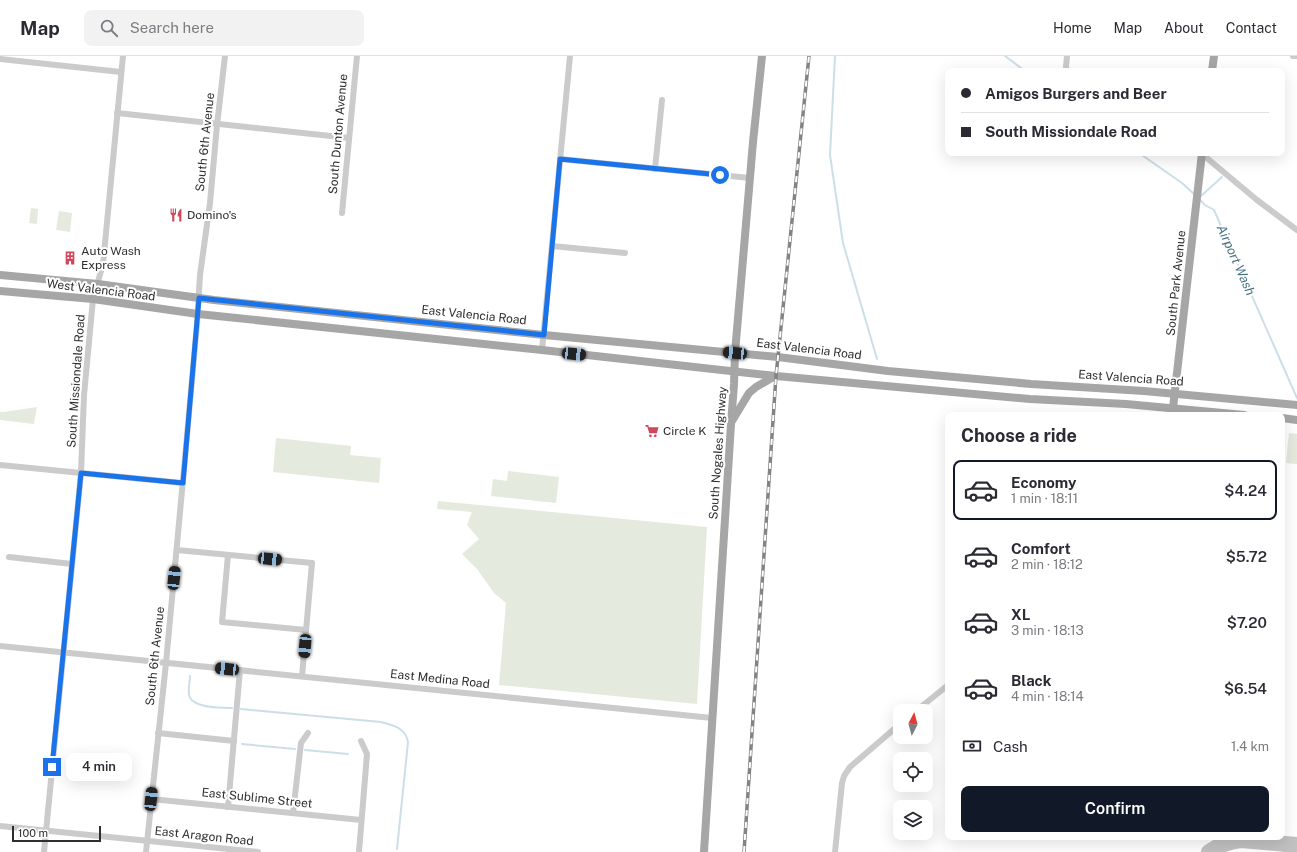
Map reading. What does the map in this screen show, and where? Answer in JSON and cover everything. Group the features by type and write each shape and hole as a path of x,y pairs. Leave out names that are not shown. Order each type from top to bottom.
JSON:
{"main road":[{"name":"South Nogales Highway","path":"704,852 735,353 762,56"},
{"path":"1212,68 1214,56"},
{"name":"South Park Avenue","path":"1173,412 1202,156"},
{"name":"West Valencia Road","path":"0,275 98,284 199,298"},
{"name":"West Valencia Road","path":"0,291 93,299 198,314"},
{"name":"East Valencia Road","path":"199,298 544,335 735,353 888,371 1297,405"},
{"path":"198,314 735,372 1030,399 1126,404 1173,412"},
{"path":"393,334 395,319"},
{"path":"886,386 888,371"},
{"path":"731,424 749,393 756,387 776,376"},
{"path":"1030,399 1031,384"}],"street":[{"name":"South Missiondale Road","path":"44,852 81,473 84,395 93,299 103,264 123,56"},
{"name":"South 6th Avenue","path":"146,852 177,550 198,314 200,275 210,203 225,56"},
{"name":"South Dunton Avenue","path":"342,213 357,56"},
{"path":"542,350 570,56"},
{"path":"1066,67 1067,56"},
{"path":"0,59 121,72"},
{"path":"655,169 662,100"},
{"path":"118,113 217,125 349,138"},
{"path":"1206,156 1257,200 1297,230"},
{"path":"560,159 750,178"},
{"path":"552,246 625,253"},
{"path":"0,465 183,483"},
{"path":"177,550 312,563 302,676"},
{"path":"228,555 222,622 306,630"},
{"path":"9,557 72,564"},
{"name":"East Medina Road","path":"0,646 712,718"},
{"path":"228,806 240,670"},
{"path":"925,704 945,687"},
{"path":"835,852 844,776 850,767 893,730"},
{"path":"158,733 234,740"},
{"path":"293,813 301,743 308,733"},
{"path":"359,852 367,754 361,741"},
{"name":"East Sublime Street","path":"151,799 362,820"},
{"name":"East Aragon Road","path":"0,826 221,850 258,852"}],"shaded area":[{"path":"31,208 38,209 37,224 29,223"},
{"path":"59,211 72,213 70,232 56,230"},
{"path":"37,407 34,424 0,420 0,412"},
{"path":"1289,433 1297,434 1297,464 1286,463"},
{"path":"276,438 351,446 350,455 381,458 379,483 273,472"},
{"path":"508,471 559,477 556,503 491,496 493,479 507,481"},
{"path":"438,501 707,527 697,704 499,685 506,603 494,593 477,569 462,554 479,539 467,525 472,512 437,509"}],"waterway":[{"path":"835,56 830,155 843,243 877,359"},
{"name":"Airport Wash","path":"1005,56 1021,68"},
{"name":"Airport Wash","path":"1143,156 1182,183 1194,194"},
{"path":"1201,196 1222,177"},
{"name":"Airport Wash","path":"1199,199 1205,205 1214,210 1297,398"},
{"path":"190,676 189,695 195,703 221,708 232,708"},
{"path":"241,709 381,722 402,730 405,733 408,742 397,849"},
{"path":"242,744 295,749"},
{"path":"305,750 348,754"}],"taxiway":[{"path":"1209,852 1217,847 1233,841 1241,840 1297,845"}],"railway":[{"path":"744,852 776,376 809,56"}],"place":[{"name":"Domino's","path":"176,215"},
{"name":"Auto Wash Express","path":"70,258"},
{"name":"Circle K","path":"652,431"}],"route":[{"path":"52,767 81,473 183,483 198,324 199,298 544,335 560,159 720,175"}]}
